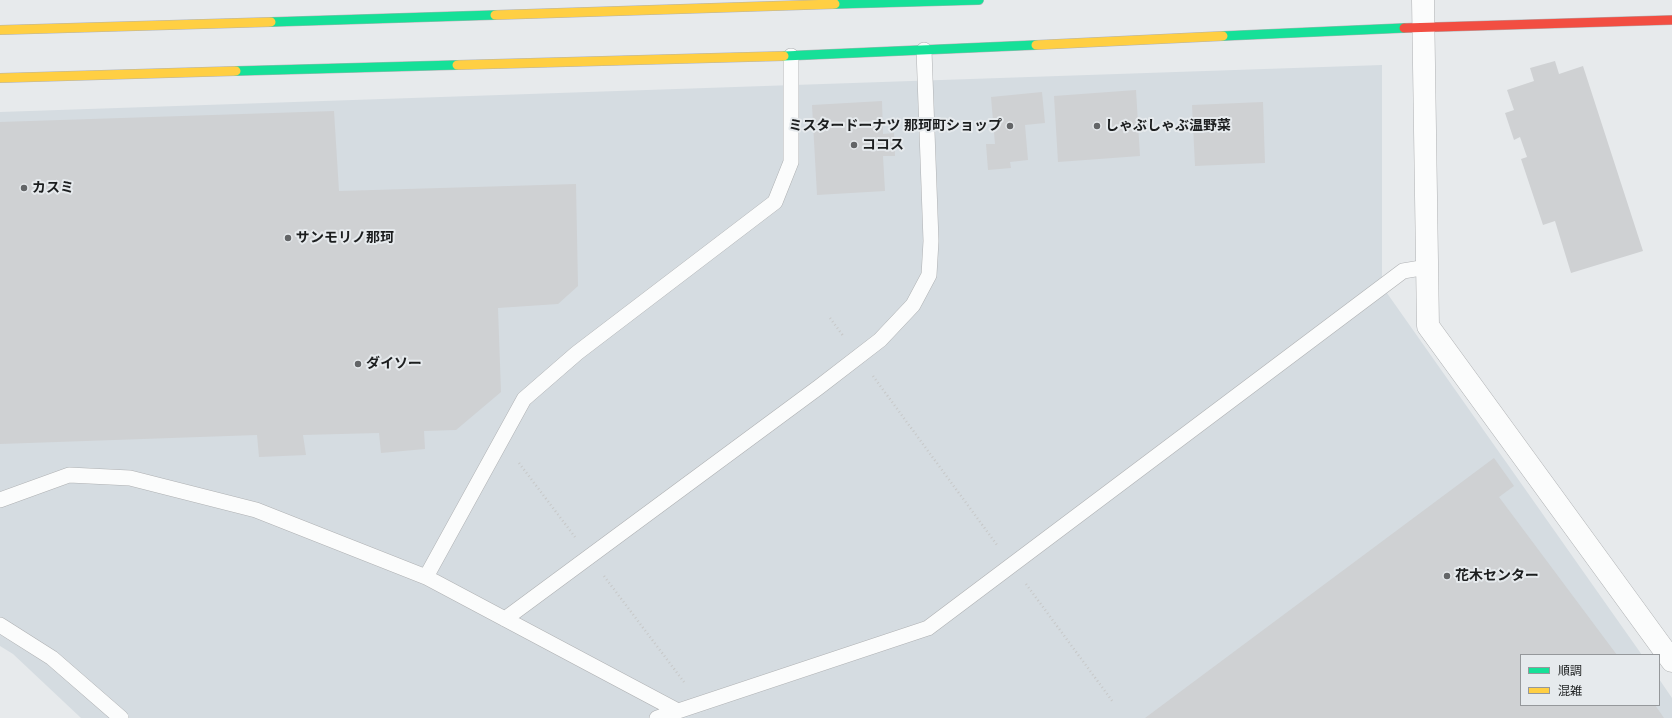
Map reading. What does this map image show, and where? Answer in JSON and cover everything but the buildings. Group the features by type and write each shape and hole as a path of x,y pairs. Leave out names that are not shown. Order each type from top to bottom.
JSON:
{"street":[{"path":"0,30 979,0"},
{"path":"1423,0 1428,326 1672,661"},
{"path":"0,78 791,56 1423,27 1672,20"}],"lane":[{"path":"505,619 880,340 913,305 929,275 931,241 924,50"},
{"path":"426,577 524,399 565,363 774,202 791,162 791,56"},
{"path":"657,718 928,628 1403,271 1427,267"},
{"path":"0,500 69,475 130,478 256,510 426,577 678,711"},
{"path":"0,625 52,658 121,718"}],"path":[{"path":"830,318 1113,702"},
{"path":"502,440 683,682 715,698"}],"shaded area":[{"path":"1382,65 1382,286 1641,654 1520,654 1520,706 1660,706 1660,680 1672,698 1672,718 81,718 13,654 0,646 0,112"}],"traffic: fast":[{"path":"835,4 979,0"},
{"path":"271,22 495,15"},
{"path":"1223,36 1404,28"},
{"path":"784,56 1036,45"},
{"path":"236,71 457,65"}],"traffic: slow":[{"path":"495,15 835,4"},
{"path":"0,30 271,22"},
{"path":"1036,45 1223,36"},
{"path":"457,65 784,56"},
{"path":"0,78 236,71"}],"traffic: jam":[{"path":"1404,28 1672,20"}],"place":[{"name":"ミスタードーナツ 那珂町ショップ","path":"1010,126"},
{"name":"しゃぶしゃぶ温野菜","path":"1097,126"},
{"name":"ココス","path":"854,145"},
{"name":"カスミ","path":"24,188"},
{"name":"サンモリノ那珂","path":"288,238"},
{"name":"ダイソー","path":"358,364"},
{"name":"花木センター","path":"1447,576"}]}
